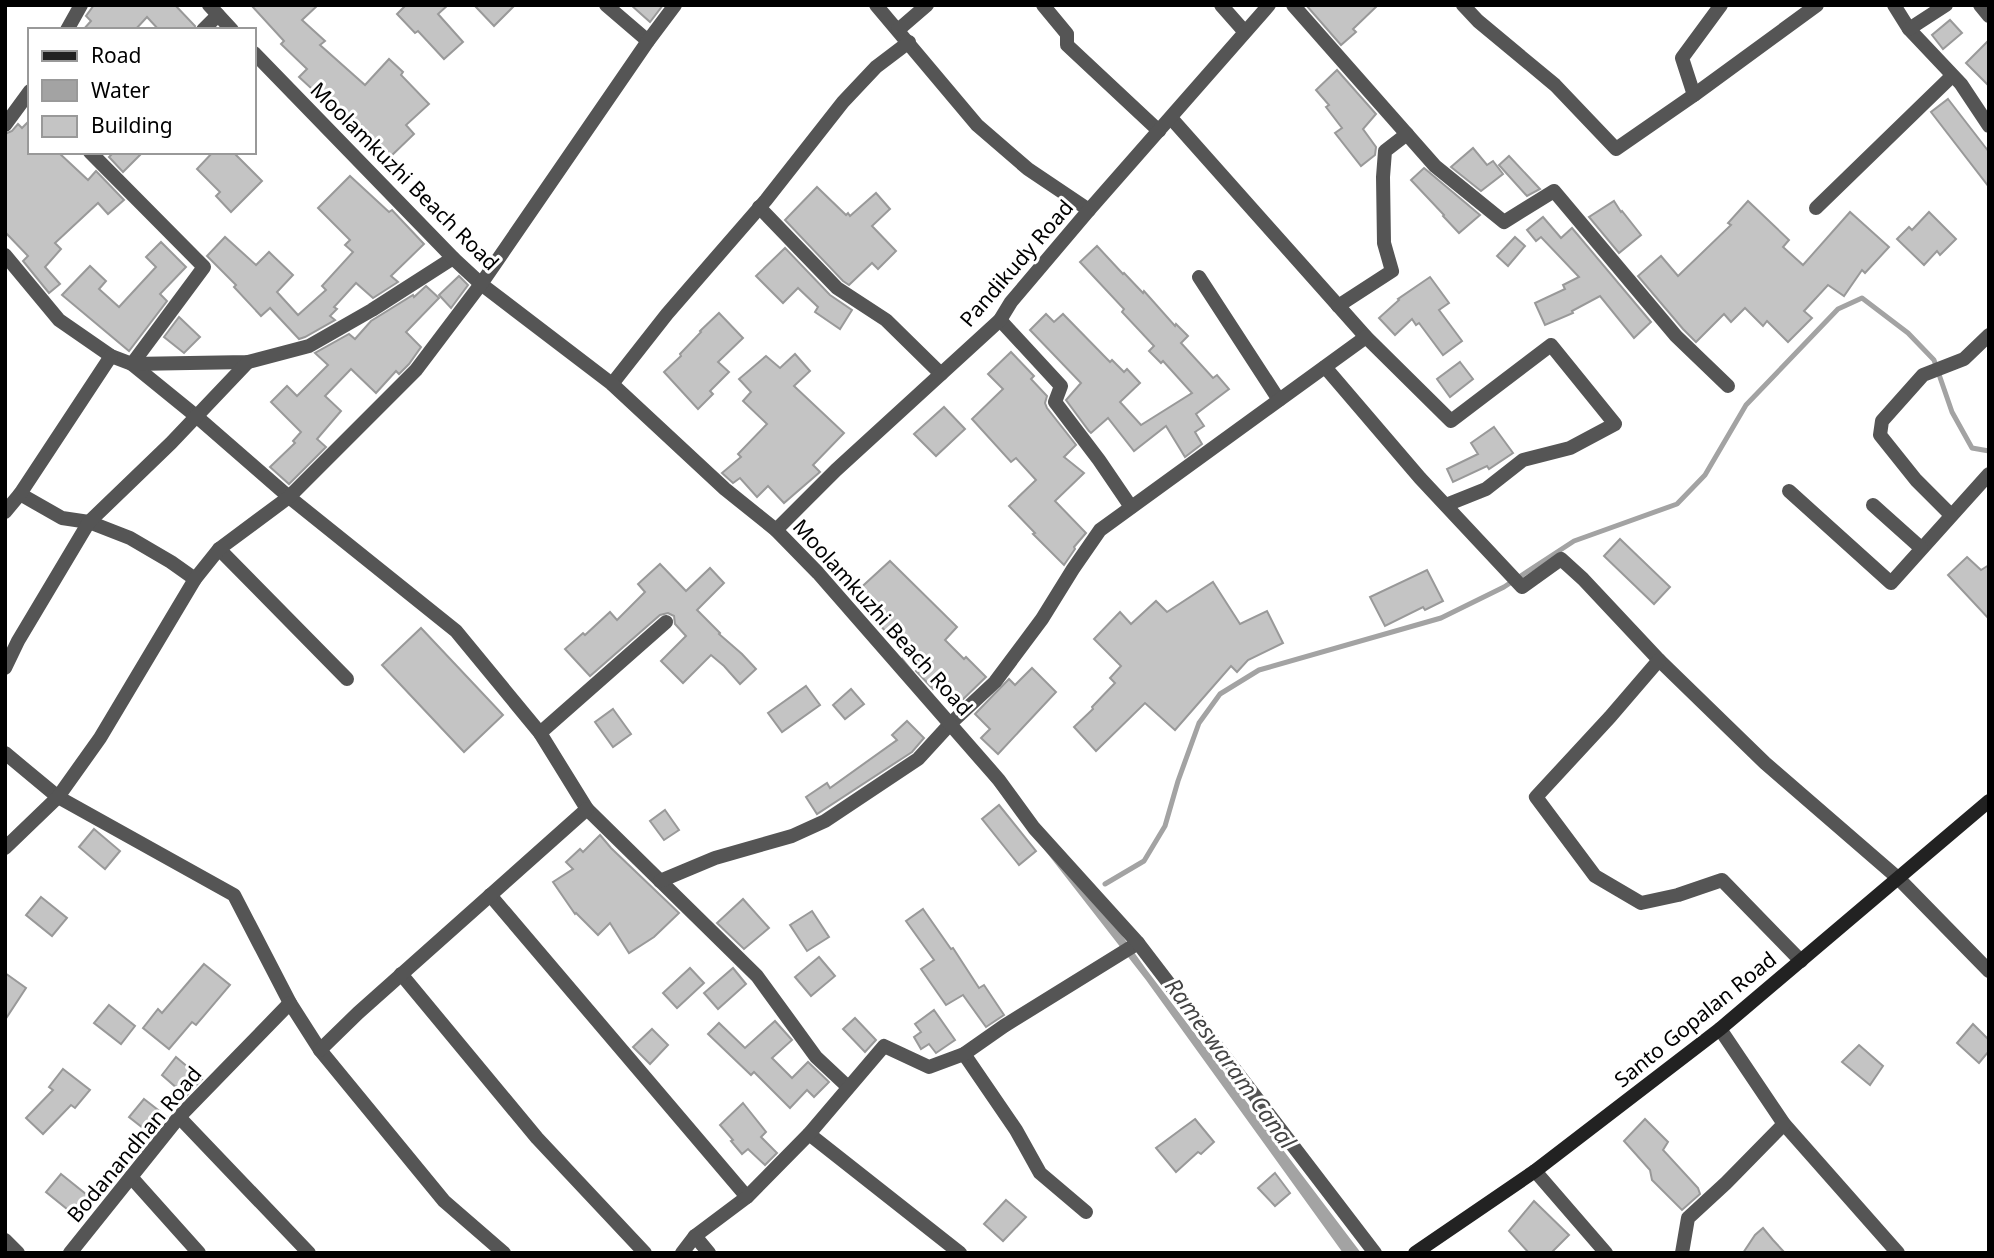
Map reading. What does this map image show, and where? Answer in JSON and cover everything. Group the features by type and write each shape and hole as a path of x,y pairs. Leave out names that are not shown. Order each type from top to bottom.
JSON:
{"main road":[{"name":"Santo Gopalan Road","path":"1415,1253 1535,1171 1720,1029 1989,801"}],"street":[{"path":"68,28 81,5"},
{"path":"606,5 648,41"},
{"path":"5,848 58,797 100,738 195,579 219,549 289,497 416,370 481,284 675,5"},
{"path":"876,5 977,125 1028,169 1089,210"},
{"path":"898,30 927,5"},
{"path":"1043,5 1066,34 1067,46 1159,131"},
{"path":"1221,5 1244,31"},
{"name":"Pandikudy Road","path":"776,530 836,470 1000,320 1011,302 1089,210 1269,5"},
{"path":"1293,5 1435,166 1504,222 1554,191 1676,336 1728,386"},
{"path":"1463,5 1478,21 1555,85 1616,149 1817,5"},
{"path":"1694,95 1682,58 1721,5"},
{"path":"1894,5 1909,29 1961,84 1989,126"},
{"path":"1909,29 1946,5"},
{"path":"1980,5 1989,16"},
{"path":"204,28 213,10 230,28"},
{"path":"612,384 843,102 876,67 908,42"},
{"name":"Moolamkuzhi Beach Road","path":"256,54 481,284 612,384 725,489 776,530 818,573 951,723 999,780 1034,828 1137,944 1375,1253"},
{"path":"1815,208 1952,76"},
{"path":"5,125 28,93"},
{"path":"1171,118 1366,337 1451,421 1551,345 1615,424 1570,449 1523,460 1486,489 1446,505"},
{"path":"1338,306 1392,271 1384,243 1385,151 1407,134"},
{"path":"92,154 204,267 132,364"},
{"path":"759,207 837,288 886,320 942,374"},
{"path":"5,255 60,320 111,356 132,364 197,416 289,497 456,631 540,733 587,809 757,976 816,1057 848,1087"},
{"path":"132,364 248,362 309,346 372,310 453,258"},
{"path":"1199,277 1279,400"},
{"path":"1000,320 1061,386 1055,402 1131,507"},
{"path":"1951,515 1916,480 1881,435 1882,421 1923,375 1964,359 1989,335"},
{"path":"660,881 715,858 792,836 825,821 918,759 951,723 995,682 1042,619 1100,530 1366,337"},
{"path":"5,512 20,494 111,356"},
{"path":"5,668 18,640 89,522 248,362"},
{"path":"1325,367 1420,478 1522,587 1561,559 1659,660 1765,762 1899,878 1989,971"},
{"path":"1789,491 1891,583 1989,474"},
{"path":"20,494 62,518 89,522 130,538 195,579"},
{"path":"1873,505 1921,548"},
{"path":"219,549 347,679"},
{"path":"540,733 666,622"},
{"path":"1659,660 1536,797 1595,876 1641,903 1678,895 1722,880 1801,961"},
{"path":"5,753 58,797 234,895 289,1003 320,1050 444,1201 504,1253"},
{"path":"320,1050 401,974 587,809"},
{"path":"490,895 747,1197"},
{"path":"681,1253 695,1236 747,1197 809,1134 884,1046 929,1068 964,1054 1004,1026 1137,944"},
{"path":"401,974 537,1138 645,1253"},
{"name":"Bodanandhan Road","path":"70,1253 179,1117 289,1003"},
{"path":"1720,1029 1784,1124 1898,1253"},
{"path":"964,1054 1016,1130 1040,1173 1086,1212"},
{"path":"179,1117 309,1253"},
{"path":"1682,1253 1688,1218 1784,1124"},
{"path":"809,1134 960,1253"},
{"path":"1535,1171 1606,1253"},
{"path":"131,1177 199,1253"},
{"path":"695,1236 709,1253"},
{"path":"5,1240 18,1253"}],"water":[{"path":"902,657 1091,892 1361,1253 1343,1253 1146,980 899,666"}],"building":[{"path":"94,5 175,5 195,26 157,28 147,17 137,28 85,28 91,21 86,16"},
{"path":"251,5 318,5 302,20 325,41 320,45 365,85 389,59 429,104 406,125 414,134 388,159 357,127 354,131 299,77 307,69 281,44 284,41"},
{"path":"406,5 448,5 438,14 463,42 444,59 418,31 415,33 397,14"},
{"path":"474,5 515,5 494,26"},
{"path":"631,5 663,5 650,22"},
{"path":"1306,5 1378,5 1353,29 1356,32 1341,45"},
{"path":"1950,20 1962,33 1943,49 1932,35"},
{"path":"1989,40 1989,86 1966,63"},
{"path":"1337,70 1376,114 1363,129 1376,147 1375,155 1361,166 1335,133 1342,128 1326,107 1329,105 1316,90"},
{"path":"1948,99 1989,152 1989,187 1931,112"},
{"path":"28,122 28,154 60,154 88,180 96,171 124,200 108,214 98,203 55,243 61,249 45,267 60,284 49,293 23,261 28,256 5,232 5,134 18,124 22,128"},
{"path":"1473,148 1487,165 1493,161 1503,174 1481,191 1451,167"},
{"path":"112,154 141,154 123,172 109,157"},
{"path":"211,154 235,154 262,181 231,212 216,196 220,192 197,169"},
{"path":"1509,156 1540,189 1527,196 1499,165"},
{"path":"1424,168 1480,215 1459,233 1411,180"},
{"path":"350,176 389,212 392,210 424,244 391,276 398,282 373,298 356,283 334,307 337,309 330,316 335,320 299,339 270,308 261,316 234,287 236,285 207,256 225,237 256,265 269,252 293,275 277,292 298,315 326,290 322,286 353,252 345,245 350,240 318,208"},
{"path":"817,187 846,215 848,213 850,216 876,193 890,209 872,226 896,251 878,269 872,263 849,285 785,220"},
{"path":"1614,201 1641,235 1619,253 1589,217"},
{"path":"1748,201 1789,240 1783,247 1803,265 1850,212 1889,247 1865,273 1862,270 1844,296 1828,285 1804,311 1812,318 1788,342 1767,321 1763,326 1745,308 1731,322 1724,314 1696,342 1638,276 1661,256 1678,276 1731,225 1728,223"},
{"path":"1929,212 1956,239 1940,255 1937,251 1924,265 1897,239 1909,227 1912,230"},
{"path":"1543,217 1561,238 1572,228 1651,322 1634,338 1600,296 1572,311 1573,313 1545,325 1535,303 1565,289 1563,285 1579,277 1541,237 1536,241 1527,230"},
{"path":"1515,237 1525,246 1508,266 1497,256"},
{"path":"161,242 186,267 160,294 167,301 129,351 62,295 90,266 106,281 99,289 119,307 156,267 146,257"},
{"path":"1097,246 1188,336 1181,343 1213,378 1217,375 1229,389 1196,414 1204,426 1195,432 1202,444 1185,457 1166,426 1134,451 1108,418 1091,433 1066,400 1081,383 1030,330 1046,314 1054,322 1063,314 1110,362 1112,360 1124,372 1127,369 1140,383 1120,402 1141,425 1192,393 1163,361 1161,363 1149,351 1154,346 1080,262"},
{"path":"785,248 830,295 852,310 840,329 815,312 818,307 798,288 783,303 756,276"},
{"path":"459,276 468,285 451,308 439,295"},
{"path":"1430,277 1449,303 1439,310 1462,341 1443,355 1419,323 1416,325 1412,319 1395,335 1379,318 1398,299"},
{"path":"426,286 439,298 406,332 421,347 409,364 399,374 396,371 376,393 351,369 325,396 341,411 317,439 326,447 289,484 270,467 295,443 293,441 301,432 271,402 287,386 297,396 328,365 315,353 349,334 355,339 371,321 413,295 414,297"},
{"path":"719,313 743,338 718,362 729,372 710,391 713,394 698,409 664,372"},
{"path":"179,317 200,337 184,353 164,337"},
{"path":"1011,352 1034,376 1031,379 1047,396 1047,408 1076,445 1064,457 1084,473 1055,501 1086,533 1064,565 1009,506 1036,480 1016,458 1011,462 972,419 1003,389 988,374"},
{"path":"795,354 810,371 794,386 844,433 813,465 820,472 784,503 768,486 757,497 740,478 733,483 722,473 741,457 738,454 767,424 743,401 751,392 739,379 766,356 780,368"},
{"path":"1460,362 1473,379 1450,397 1437,379"},
{"path":"944,407 965,429 936,456 914,434"},
{"path":"1494,427 1513,453 1489,469 1487,466 1453,482 1447,469 1478,454 1471,443"},
{"path":"1620,539 1670,587 1654,604 1604,556"},
{"path":"1967,557 1981,570 1989,565 1989,619 1948,575"},
{"path":"890,561 957,627 945,640 986,677 956,706 936,686 933,689 916,671 922,665 894,634 891,637 875,620 878,617 855,593"},
{"path":"660,564 686,591 710,568 724,583 697,610 756,669 740,684 711,655 683,683 661,661 686,636 675,624 674,616 668,613 660,615 590,676 565,649 610,612 617,620 645,592 638,584"},
{"path":"1427,570 1443,601 1425,610 1423,607 1385,626 1370,597"},
{"path":"1213,582 1240,624 1267,611 1283,643 1248,660 1237,672 1231,666 1175,730 1145,703 1096,751 1074,727 1115,683 1110,678 1121,666 1094,639 1120,612 1131,624 1156,601 1167,612"},
{"path":"421,628 503,715 464,752 382,665"},
{"path":"1032,668 1056,692 998,754 981,738 990,729 975,714 1009,679 1015,685"},
{"path":"806,686 820,705 782,732 768,713"},
{"path":"851,689 864,704 845,719 833,705"},
{"path":"613,709 631,734 613,747 595,722"},
{"path":"907,721 924,738 912,752 817,814 806,797 827,783 830,788 897,740 892,735"},
{"path":"999,805 1036,851 1019,865 982,819"},
{"path":"665,810 679,830 664,840 650,821"},
{"path":"94,829 120,851 105,869 79,847"},
{"path":"600,835 679,913 654,937 629,953 610,923 598,935 575,914 553,882 573,869 566,862 580,849 583,852"},
{"path":"41,897 67,918 52,936 26,915"},
{"path":"743,899 769,928 744,949 717,923"},
{"path":"923,909 979,988 984,985 1004,1015 986,1027 963,995 946,1005 921,969 934,960 906,921"},
{"path":"812,911 829,937 807,951 790,925"},
{"path":"819,957 835,976 811,996 795,977"},
{"path":"204,964 230,985 196,1025 192,1022 169,1049 143,1028 158,1009 162,1013"},
{"path":"690,968 704,983 677,1008 663,993"},
{"path":"733,968 746,984 718,1009 704,993"},
{"path":"5,973 26,988 5,1020"},
{"path":"109,1005 135,1026 121,1044 94,1023"},
{"path":"934,1010 955,1040 936,1053 929,1044 921,1049 914,1037 921,1032 915,1024"},
{"path":"855,1018 876,1040 865,1052 843,1029"},
{"path":"775,1021 792,1040 772,1058 792,1078 808,1062 829,1082 814,1097 807,1090 790,1108 754,1072 751,1075 708,1034 719,1023 745,1048"},
{"path":"1973,1024 1989,1040 1989,1051 1979,1063 1957,1043"},
{"path":"652,1029 668,1045 650,1064 633,1047"},
{"path":"1859,1045 1883,1066 1870,1085 1842,1062"},
{"path":"176,1057 202,1079 186,1096 162,1075"},
{"path":"63,1069 90,1090 75,1108 71,1105 43,1134 26,1118 53,1090 49,1087"},
{"path":"144,1099 167,1117 152,1135 129,1117"},
{"path":"743,1103 766,1132 761,1137 777,1153 765,1165 748,1149 742,1154 720,1125"},
{"path":"1195,1119 1214,1142 1176,1172 1156,1148"},
{"path":"1645,1119 1668,1142 1663,1150 1698,1188 1700,1194 1682,1210 1652,1180 1650,1170 1624,1141"},
{"path":"1275,1173 1290,1193 1275,1206 1258,1188"},
{"path":"61,1174 87,1195 72,1213 46,1192"},
{"path":"1006,1200 1026,1217 1003,1241 984,1224"},
{"path":"1534,1201 1569,1235 1551,1253 1529,1253 1509,1231"},
{"path":"1763,1228 1785,1253 1743,1253"}],"waterway":[{"path":"1105,884 1144,861 1165,826 1199,723 1220,694 1259,670 1441,618 1504,587 1574,541 1677,504 1705,475 1746,405 1838,309 1862,298 1908,333 1934,360 1952,412 1972,448 1989,451"}],"water label":[{"name":"Rameswaram Canal","path":"1231,1063"}]}
